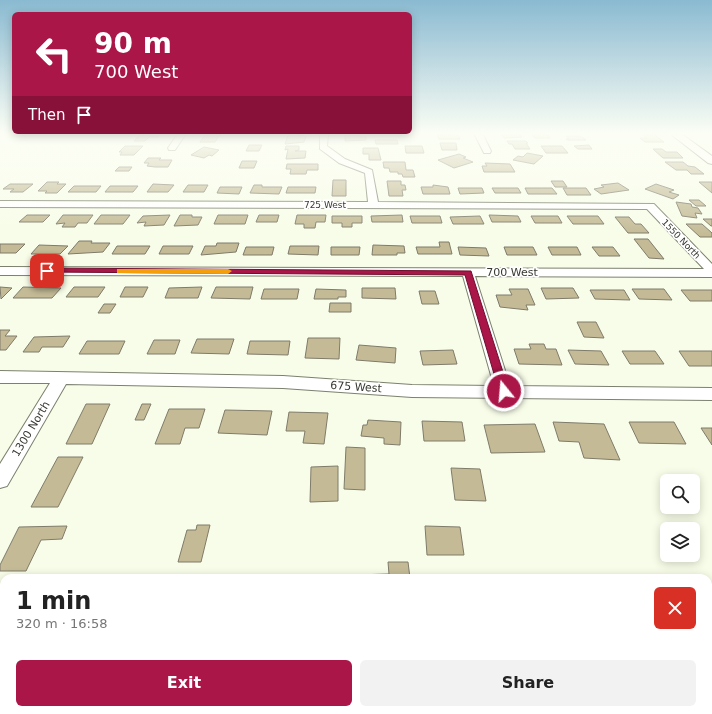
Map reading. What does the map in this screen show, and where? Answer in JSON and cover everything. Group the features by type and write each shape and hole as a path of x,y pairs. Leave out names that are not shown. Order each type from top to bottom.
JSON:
{"street":[{"path":"360,168 369,172 373,205"},
{"name":"725 West","path":"0,204 650,206"},
{"name":"1550 North","path":"650,206 712,272"},
{"name":"700 West","path":"0,270 712,272"},
{"path":"468,272 504,391"},
{"name":"675 West","path":"0,377 283,382 412,391 712,394"},
{"name":"1300 North","path":"0,480 62,378"}],"building":[{"path":"118,168 131,168 129,171 115,171"},
{"path":"318,168 318,170 307,170 306,174 290,174 291,169 286,169"},
{"path":"389,168 406,168 406,170 413,170 415,177 403,177 402,174 398,174 398,172 390,172"},
{"path":"483,168 513,168 515,172 484,172"},
{"path":"674,168 697,168 704,174 691,174 687,170 676,170"},
{"path":"333,180 346,180 346,196 332,196"},
{"path":"387,181 401,181 401,185 405,185 406,190 402,190 403,196 389,196"},
{"path":"551,181 563,181 567,187 555,187"},
{"path":"47,182 59,182 57,184 66,184 57,193 45,193 47,191 38,191"},
{"path":"699,182 712,182 712,193"},
{"path":"618,183 629,190 601,194 594,189 604,187 601,185"},
{"path":"10,184 33,184 23,192 10,192 14,189 3,189"},
{"path":"153,184 174,185 168,192 147,192"},
{"path":"656,184 674,190 669,192 679,195 673,199 645,189"},
{"path":"188,185 208,185 204,192 183,192"},
{"path":"254,185 262,185 262,187 282,187 279,194 250,193"},
{"path":"433,185 448,187 450,194 423,194 421,187 433,187"},
{"path":"74,186 101,186 96,192 68,192"},
{"path":"110,186 138,186 133,192 105,192"},
{"path":"220,187 242,187 239,194 217,193"},
{"path":"288,187 316,187 315,193 286,193"},
{"path":"458,188 482,188 484,193 460,194"},
{"path":"492,188 518,188 521,193 495,193"},
{"path":"525,188 552,188 557,194 528,194"},
{"path":"563,188 586,188 591,195 567,195"},
{"path":"689,200 699,200 706,206 696,206"},
{"path":"676,202 691,204 692,207 698,208 702,214 695,213 697,218 682,216"},
{"path":"27,215 50,215 43,222 19,222"},
{"path":"63,215 93,215 87,223 78,223 75,227 62,227 65,223 56,224"},
{"path":"101,215 130,215 123,224 94,224"},
{"path":"170,215 164,225 144,226 146,222 137,223 143,216"},
{"path":"180,215 202,217 198,225 174,226"},
{"path":"218,215 248,215 245,224 214,224"},
{"path":"259,215 279,215 277,222 256,222"},
{"path":"297,215 326,215 325,222 316,222 315,228 304,228 304,224 295,224"},
{"path":"402,215 403,222 372,222 371,216"},
{"path":"489,215 518,216 521,222 492,222"},
{"path":"332,216 362,216 362,223 352,223 352,227 342,227 342,223 332,223"},
{"path":"410,216 440,216 442,223 412,223"},
{"path":"480,216 484,224 453,224 450,217"},
{"path":"531,216 558,216 562,223 535,223"},
{"path":"567,216 598,216 604,224 573,224"},
{"path":"615,217 629,217 635,224 641,224 649,233 628,233"},
{"path":"703,219 712,219 712,226 711,226"},
{"path":"686,224 702,224 712,233 712,237 700,237"},
{"path":"634,239 648,239 664,259 649,258"},
{"path":"79,241 92,241 91,243 110,243 103,252 68,254"},
{"path":"439,242 449,242 452,254 418,254 416,247 440,247"},
{"path":"217,243 239,243 236,252 201,255 205,246 216,246"},
{"path":"0,244 25,244 16,253 0,253"},
{"path":"39,245 68,246 60,254 31,254"},
{"path":"373,245 404,246 405,253 397,253 397,255 372,255"},
{"path":"117,246 150,246 145,254 112,254"},
{"path":"163,246 193,246 189,254 159,254"},
{"path":"290,246 319,246 318,255 288,254"},
{"path":"246,247 274,247 272,255 243,255"},
{"path":"331,247 360,247 359,255 331,255"},
{"path":"458,247 486,248 489,256 460,255"},
{"path":"504,247 533,247 537,255 507,255"},
{"path":"548,247 577,247 581,255 552,255"},
{"path":"592,247 613,247 620,256 599,256"},
{"path":"0,287 12,288 1,299"},
{"path":"23,287 61,288 52,298 13,298"},
{"path":"74,287 105,287 98,297 66,297"},
{"path":"125,287 148,287 143,297 120,297"},
{"path":"202,287 198,298 165,298 169,288"},
{"path":"216,287 253,287 250,299 211,298"},
{"path":"362,288 395,288 396,299 362,298"},
{"path":"541,288 573,288 579,298 546,299"},
{"path":"264,289 299,289 297,299 261,299"},
{"path":"316,289 346,290 346,297 338,297 338,299 314,299"},
{"path":"509,289 528,289 535,305 526,305 528,310 500,307 496,295 512,295"},
{"path":"632,289 664,289 672,300 639,299"},
{"path":"590,290 624,290 630,300 595,299"},
{"path":"681,290 712,290 712,301 690,301"},
{"path":"419,291 435,291 439,304 422,304"},
{"path":"330,303 351,303 351,312 329,312"},
{"path":"104,304 116,304 110,313 98,313"},
{"path":"577,322 596,322 604,338 584,337"},
{"path":"0,330 10,330 5,336 17,336 6,350 0,350"},
{"path":"70,336 63,347 42,347 39,352 23,352 34,337"},
{"path":"308,338 340,338 339,359 305,358"},
{"path":"197,339 234,339 229,354 191,353"},
{"path":"154,340 180,340 175,354 147,354"},
{"path":"87,341 125,341 119,354 79,354"},
{"path":"250,341 290,341 288,355 247,354"},
{"path":"529,344 544,344 546,349 556,349 562,365 519,364 514,349 531,349"},
{"path":"359,345 396,348 395,363 356,360"},
{"path":"453,350 457,364 423,365 420,351"},
{"path":"568,350 601,351 609,365 575,364"},
{"path":"622,351 655,351 664,364 630,364"},
{"path":"679,351 712,351 712,366 689,366"},
{"path":"86,404 110,404 92,444 66,444"},
{"path":"142,404 151,404 144,420 135,420"},
{"path":"169,409 205,409 199,428 185,428 180,444 155,444"},
{"path":"225,410 272,411 267,435 218,433"},
{"path":"289,412 328,413 324,444 303,443 305,431 286,431"},
{"path":"368,420 401,422 400,445 384,444 384,438 361,436 363,425 367,425"},
{"path":"422,421 462,422 465,441 424,441"},
{"path":"553,422 604,424 620,460 584,458 579,442 559,441"},
{"path":"629,422 674,422 686,444 639,443"},
{"path":"535,424 545,452 491,453 484,425"},
{"path":"701,428 712,428 712,445"},
{"path":"346,447 365,448 365,490 344,489"},
{"path":"58,457 83,457 58,507 31,507"},
{"path":"338,466 338,501 310,502 311,467"},
{"path":"451,468 480,469 486,501 455,500"},
{"path":"197,525 210,525 201,562 178,562 187,530 196,530"},
{"path":"67,526 62,539 41,540 26,571 0,571 0,565 19,527"},
{"path":"425,526 460,527 464,555 427,555"},
{"path":"388,562 408,562 410,574 389,574"}],"slow traffic":[{"path":"119,271 228,271"}],"route":[{"path":"47,271 468,272 504,391"}]}
